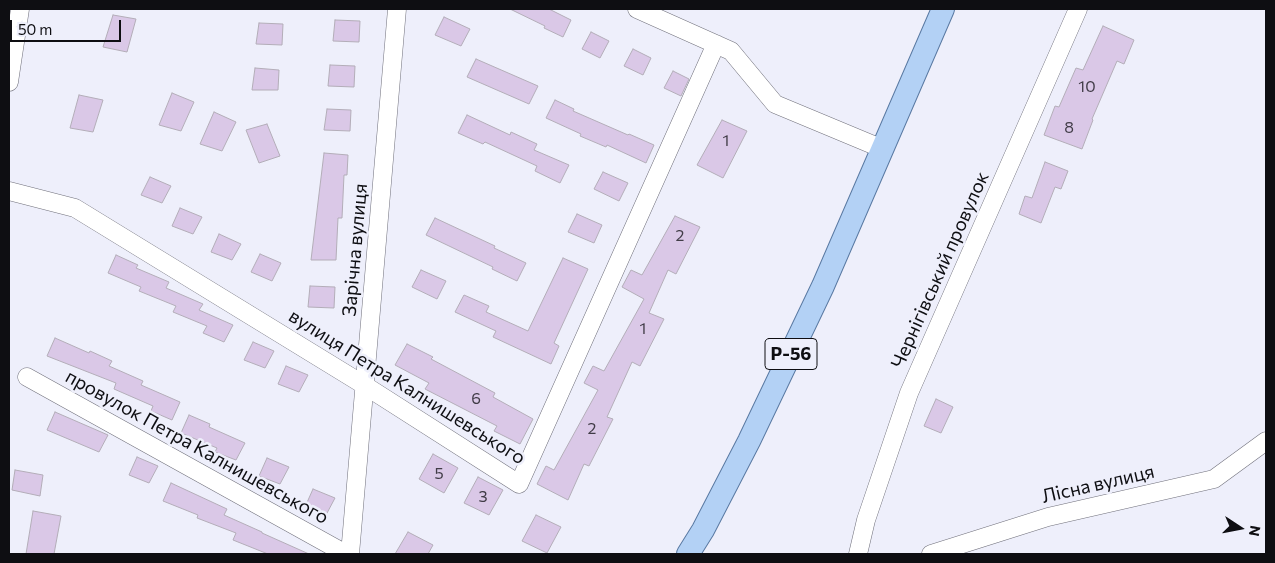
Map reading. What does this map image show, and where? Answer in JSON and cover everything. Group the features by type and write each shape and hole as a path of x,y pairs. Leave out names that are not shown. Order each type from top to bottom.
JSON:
{"main road":[{"name":"Р-56","path":"688,554 703,530 749,442 823,286 943,9"}],"street":[{"name":"Зарічна вулиця","path":"348,554 397,9"},
{"path":"637,9 731,51 775,104 882,149"},
{"name":"Чернігівський провулок","path":"858,554 866,520 909,393 1078,9"},
{"path":"9,82 15,17"},
{"name":"вулиця Петра Калнишевського","path":"9,191 75,208 364,385 520,484 716,44"},
{"name":"провулок Петра Калнишевського","path":"27,377 348,554"},
{"name":"Лісна вулиця","path":"931,554 1048,517 1214,480 1266,441"}],"building":[{"path":"510,9 549,9 571,20 563,37"},
{"path":"113,15 136,19 127,52 103,47"},
{"path":"444,17 470,29 461,46 435,35"},
{"path":"335,20 360,21 359,42 333,41"},
{"path":"259,23 283,24 282,45 256,44"},
{"path":"1103,26 1134,40 1124,64 1117,61 1092,119 1082,149 1044,135 1055,106 1059,107 1076,68 1083,70"},
{"path":"591,32 609,41 600,58 582,49"},
{"path":"633,49 651,58 643,75 624,66"},
{"path":"476,59 538,86 529,104 467,77"},
{"path":"330,65 355,66 354,87 328,86"},
{"path":"255,68 279,70 278,90 252,90"},
{"path":"673,71 689,79 681,96 664,88"},
{"path":"172,93 194,102 181,131 159,125"},
{"path":"79,95 103,100 93,132 70,128"},
{"path":"555,100 574,109 573,111 654,145 646,163 607,145 606,147 580,136 581,134 546,118"},
{"path":"327,109 351,110 350,131 324,130"},
{"path":"214,112 236,122 222,151 200,144"},
{"path":"467,115 510,135 511,132 537,144 534,150 569,165 560,183 535,171 537,166 485,142 483,144 458,133"},
{"path":"722,120 747,131 723,178 697,165"},
{"path":"267,124 280,156 259,163 246,130"},
{"path":"324,153 348,155 347,175 344,175 342,218 338,218 336,260 311,260"},
{"path":"1045,162 1068,171 1061,189 1055,187 1041,223 1019,214 1025,196 1032,198"},
{"path":"603,172 628,183 619,201 594,189"},
{"path":"150,177 171,186 162,203 141,195"},
{"path":"180,208 202,217 193,234 172,226"},
{"path":"577,214 602,225 594,243 568,232"},
{"path":"675,216 700,227 676,274 668,270 649,313 664,319 640,366 632,362 607,417 613,419 589,466 584,464 568,500 537,484 546,466 554,470 598,390 584,383 593,366 604,371 644,299 622,287 631,270 642,275"},
{"path":"435,218 526,263 517,281 492,269 493,267 426,235"},
{"path":"219,234 241,244 232,260 211,252"},
{"path":"260,254 281,263 272,281 251,272"},
{"path":"116,255 138,265 136,268 169,282 166,288 203,304 199,310 233,325 224,342 203,333 207,326 173,312 176,306 139,291 141,287 108,273"},
{"path":"563,258 588,269 554,343 559,346 551,364 493,337 496,331 455,312 464,295 489,306 486,312 528,331"},
{"path":"421,270 446,281 437,299 412,287"},
{"path":"310,286 335,287 334,308 308,307"},
{"path":"55,338 112,361 109,366 143,381 141,385 180,402 172,420 151,411 153,406 114,389 116,383 47,356"},
{"path":"253,342 274,351 265,368 244,360"},
{"path":"407,344 495,393 493,397 533,419 520,444 494,431 497,426 425,389 429,383 395,365"},
{"path":"286,366 308,375 299,392 278,384"},
{"path":"936,399 953,407 941,433 924,426"},
{"path":"55,412 108,435 99,452 47,430"},
{"path":"189,415 210,424 209,427 245,443 236,460 215,452 217,448 181,433"},
{"path":"433,454 458,468 444,493 419,479"},
{"path":"137,457 158,466 149,483 129,475"},
{"path":"267,458 289,467 280,484 259,476"},
{"path":"15,470 43,475 40,496 12,490"},
{"path":"478,477 503,490 489,515 464,503"},
{"path":"171,483 227,509 224,515 309,554 268,554 233,540 236,533 197,518 198,515 163,501"},
{"path":"313,489 335,498 326,515 305,507"},
{"path":"33,511 61,516 54,554 26,554"},
{"path":"536,515 561,527 547,553 522,541"},
{"path":"408,532 433,545 428,554 395,554"}]}
